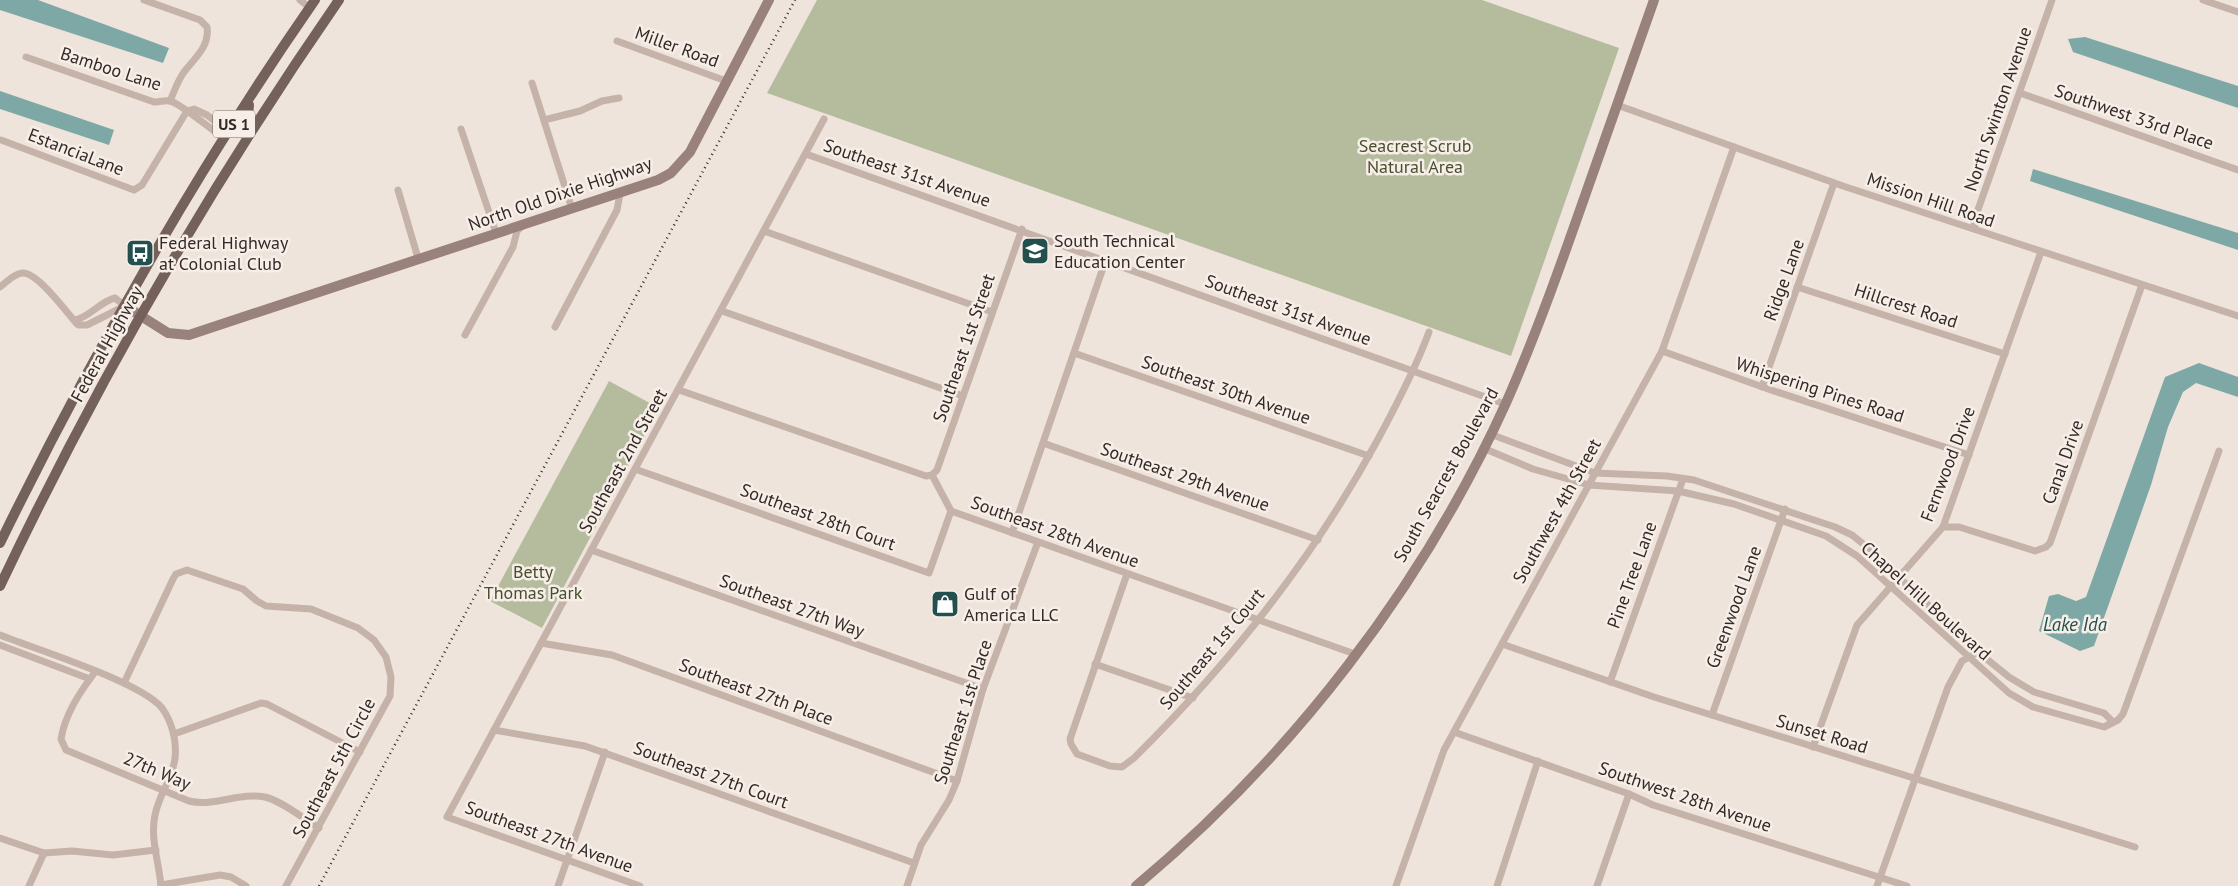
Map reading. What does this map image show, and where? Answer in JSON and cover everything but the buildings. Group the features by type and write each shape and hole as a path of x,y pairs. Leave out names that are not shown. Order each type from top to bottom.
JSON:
{"main road":[{"name":"Federal Highway","path":"0,586 72,443 141,315 250,133 339,0"},
{"name":"Federal Highway","path":"0,543 61,423 125,306 251,97 313,4"},
{"path":"250,133 247,115 251,97"},
{"path":"227,136 234,147 228,168"}],"street":[{"path":"144,0 200,20 207,27 207,42 196,60 183,73 170,101"},
{"path":"300,0 313,4"},
{"name":"North Old Dixie Highway","path":"125,306 168,333 189,335 658,180 675,169 690,152 769,0"},
{"name":"South Seacrest Boulevard","path":"1136,886 1195,834 1261,768 1301,722 1355,654 1412,573 1505,404 1548,299 1654,0"},
{"name":"North Swinton Avenue","path":"1976,229 1974,221 2052,0"},
{"path":"2203,0 2238,12"},
{"name":"Miller Road","path":"617,41 726,80"},
{"name":"Bamboo Lane","path":"26,57 154,102 170,101 187,110 194,108 207,115 227,136"},
{"path":"532,83 572,209"},
{"name":"Southwest 33rd Place","path":"2020,93 2238,170"},
{"path":"544,120 580,111 602,101 619,98"},
{"name":"Mission Hill Road","path":"1617,105 1834,183 2238,316"},
{"name":"EstanciaLane","path":"1,140 134,190 142,186 187,110"},
{"name":"Southeast 2nd Street","path":"447,817 824,119"},
{"path":"461,129 496,233"},
{"name":"Southwest 4th Street","path":"1396,886 1435,769 1662,351 1734,147"},
{"name":"Southeast 31st Avenue","path":"806,154 1022,229 1105,262 1505,404"},
{"name":"Ridge Lane","path":"1762,387 1834,183"},
{"path":"398,190 418,258"},
{"path":"555,327 617,210 620,194"},
{"path":"465,335 512,247 517,231 522,226"},
{"name":"Southeast 1st Street","path":"932,475 937,470 1022,229"},
{"path":"764,231 992,312"},
{"name":"Fernwood Drive","path":"1813,747 1857,625 1900,578 1943,526 2041,252"},
{"path":"1012,533 1105,262"},
{"path":"0,287 15,275 24,272 35,276 74,320 78,324 86,325 125,306 115,298 106,300 82,319 74,320"},
{"name":"Canal Drive","path":"1943,526 1958,527 2029,550 2041,550 2050,543 2142,285"},
{"name":"Hillcrest Road","path":"1798,287 2005,354"},
{"path":"722,311 963,396"},
{"name":"Southeast 1st Court","path":"1127,574 1070,739 1073,750 1077,754 1110,766 1122,767 1193,698 1259,620 1318,540 1369,456 1413,371 1429,332"},
{"name":"Whispering Pines Road","path":"1662,351 1762,387 1969,455"},
{"name":"Southeast 30th Avenue","path":"1074,353 1369,456"},
{"path":"679,390 926,476 932,475"},
{"name":"Chapel Hill Boulevard","path":"1482,448 1533,469 1588,485 1678,491 1734,504 1826,536 1857,556 1967,658 2009,694 2033,707 2104,727 2113,722 2104,713 2027,689 2009,677 1978,652 1900,578 1852,536 1785,509 1683,479 1595,474 1490,434"},
{"name":"Southeast 29th Avenue","path":"1043,443 1318,540"},
{"path":"2113,722 2124,714 2220,451"},
{"name":"Southeast 28th Court","path":"636,469 929,573 951,512"},
{"name":"Southeast 28th Avenue","path":"932,475 951,512 1355,654"},
{"name":"Pine Tree Lane","path":"1610,682 1683,479"},
{"name":"Greenwood Lane","path":"1712,715 1785,509"},
{"name":"Southeast 1st Place","path":"907,886 922,845 949,800 957,780 983,689 1038,542"},
{"name":"Southeast 27th Way","path":"591,550 983,689"},
{"name":"Southeast 5th Circle","path":"124,683 172,579 181,571 187,570 243,589 256,601 266,606 311,609 358,628 374,640 383,651 390,670 390,696 286,886"},
{"path":"0,635 124,683 161,707 174,734 175,758 173,770 163,790 155,815 156,850 161,885 225,875 246,886"},
{"name":"Southeast 27th Place","path":"541,643 612,655 957,780"},
{"name":"Sunset Road","path":"1502,644 1712,715 2135,847"},
{"path":"0,646 90,679"},
{"path":"1877,886 1948,687 1955,671 1967,658 1978,652"},
{"path":"1095,664 1193,698"},
{"name":"27th Way","path":"95,672 74,703 62,733 62,745 71,753 202,805 253,797 266,797 319,828"},
{"path":"174,734 261,703 267,704 360,752"},
{"name":"Southeast 27th Court","path":"494,730 585,746 605,752 914,863"},
{"name":"Southwest 28th Avenue","path":"1454,732 1629,794 1653,805 1908,886"},
{"path":"558,886 605,752"},
{"path":"1497,886 1538,762"},
{"path":"1598,886 1629,794"},
{"name":"Southeast 27th Avenue","path":"447,817 640,886"},
{"path":"0,838 44,853 72,851 113,855 156,850"},
{"path":"29,886 44,853"}],"green space":[{"name":"Seacrest Scrub Natural Area","path":"817,0 1482,0 1619,48 1511,356 767,93"},
{"name":"Betty Thomas Park","path":"609,381 659,408 542,628 490,601"}],"water":[{"path":"0,0 38,0 169,48 163,63 0,10"},
{"path":"2085,37 2238,86 2238,108 2073,52 2068,39"},
{"path":"0,91 114,130 109,145 0,109"},
{"path":"2033,169 2238,233 2238,250 2030,181"},
{"name":"Lake Ida","path":"2199,363 2238,377 2238,397 2196,383 2183,392 2168,427 2151,485 2094,646 2080,651 2039,631 2049,596 2058,594 2076,601 2086,597 2165,377"}],"railway":[{"path":"319,886 795,0"}],"place":[{"name":"South Technical Education Center","path":"1035,251"},
{"name":"Federal Highway at Colonial Club","path":"140,253"},
{"name":"Gulf of America LLC","path":"945,604"}]}
